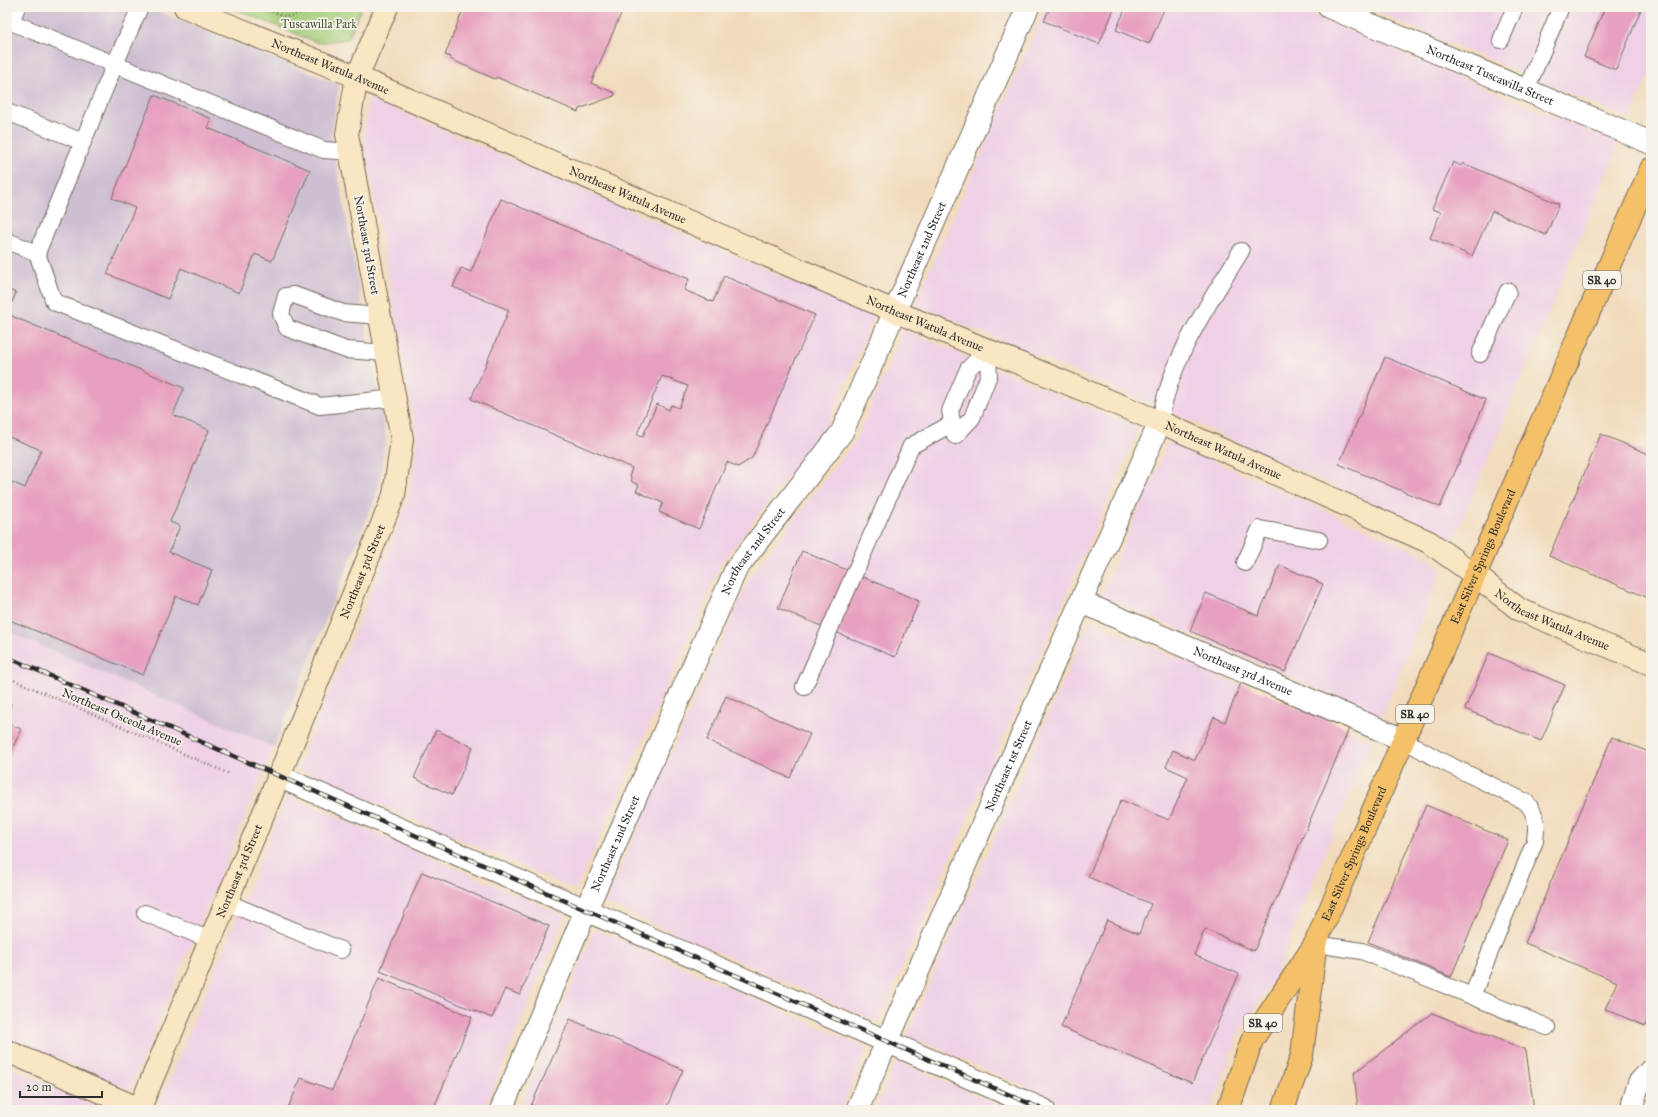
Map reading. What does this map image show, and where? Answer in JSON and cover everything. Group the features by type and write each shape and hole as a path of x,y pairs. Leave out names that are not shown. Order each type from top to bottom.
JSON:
{"main road":[{"name":"East Silver Springs Boulevard","path":"1228,1110 1252,1040 1315,944 1651,169"},
{"name":"East Silver Springs Boulevard","path":"1284,1110 1302,1055 1315,944"}],"street":[{"name":"Northeast Watula Avenue","path":"184,7 357,77 894,311 1160,422 1428,542 1475,574 1520,610 1651,664"},
{"name":"Northeast 3rd Street","path":"140,1110 394,495 402,439 346,134 357,77 387,7"},
{"name":"Northeast 2nd Street","path":"501,1110 586,910 736,569 842,432 1028,7"},
{"name":"Northeast Tuscawilla Street","path":"1329,7 1651,143"},
{"name":"Northeast 1st Street","path":"857,1110 1160,422"},
{"name":"Northeast 3rd Avenue","path":"1081,602 1404,740"},
{"path":"278,776 1044,1110"},
{"path":"7,1051 140,1110"},
{"path":"1636,1104 1639,1083 1651,1070"}],"lane":[{"path":"17,7 9,27 115,64 324,150 350,152"},
{"path":"140,7 82,142 37,253 54,302 320,406 395,398"},
{"path":"1501,40 1515,7"},
{"path":"1526,90 1561,7"},
{"path":"7,112 82,142"},
{"path":"7,241 37,253"},
{"path":"1160,422 1163,400 1190,334 1241,251"},
{"path":"1480,354 1508,291"},
{"path":"380,316 343,313 294,295 286,296 281,314 288,328 332,345 346,350 386,353"},
{"path":"987,350 989,375 972,418 955,436 950,411 968,369 987,350"},
{"path":"804,687 912,446 953,424"},
{"path":"1245,563 1260,529 1319,540"},
{"path":"1404,740 1439,760 1526,802 1533,810 1537,824 1535,841 1472,996"},
{"path":"226,902 341,950"},
{"path":"145,913 210,940"},
{"path":"1315,944 1362,952 1547,1027"}],"path":[{"path":"261,7 286,17 322,7"},
{"name":"Northeast Osceola Avenue","path":"7,677 230,774"}],"shaded area":[{"path":"7,7 147,7 339,85 331,135 386,438 378,491 274,747 7,631"},
{"path":"1046,7 1293,7 1619,144 1453,542 1434,530 1180,416 915,304"},
{"path":"1365,7 1651,7 1651,70 1630,119"},
{"path":"369,98 874,317 828,424 722,562 576,890 298,769 408,502 418,442 365,147 364,129"},
{"path":"904,330 1139,429 878,1022 605,903 750,577 855,441"},
{"path":"1169,441 1421,554 1442,569 1382,716 1101,596"},
{"path":"1090,621 1371,741 1273,980 1239,1032 1211,1110 1079,1110 907,1035"},
{"path":"7,631 274,747 130,1090 7,1036"},
{"path":"288,795 565,916 484,1110 177,1110 160,1102"},
{"path":"595,929 867,1048 840,1110 519,1110"},
{"path":"897,1061 1009,1110 875,1110"},
{"path":"7,1066 106,1110 7,1110"}],"green space":[{"name":"Tuscawilla Park","path":"230,7 362,7 348,39 318,43"}],"building":[{"path":"464,7 624,7 591,83 615,93 614,96 579,109 578,112 496,77 495,79 450,59 451,57 445,55"},
{"path":"1050,7 1115,7 1099,44 1044,21"},
{"path":"1126,7 1165,7 1149,44 1116,30"},
{"path":"1605,7 1642,7 1616,70 1584,57"},
{"path":"154,95 212,119 208,128 310,170 272,261 255,254 239,293 181,268 168,299 107,274 135,208 112,198"},
{"path":"1453,162 1461,166 1463,163 1559,204 1546,235 1492,211 1472,256 1430,238 1441,212 1432,209"},
{"path":"501,199 689,279 684,290 713,302 724,276 815,315 752,458 738,467 727,462 699,529 659,512 663,503 636,491 639,485 632,482 630,474 632,468 471,399 509,310 453,287 461,268 471,272","holes":["662,376 688,386 679,408 671,405 669,410 657,404 643,436 637,434"]},
{"path":"7,289 16,293 7,314"},
{"path":"7,314 184,388 173,415 209,430 170,522 180,526 169,552 212,570 198,605 176,596 143,675 7,619 7,480 25,488 41,450 7,436"},
{"path":"1385,357 1486,400 1440,507 1339,464"},
{"path":"1601,434 1651,455 1651,599 1549,556"},
{"path":"802,551 919,601 895,657 778,608"},
{"path":"1280,565 1323,584 1285,672 1190,631 1206,593 1258,616"},
{"path":"1489,653 1565,685 1541,741 1465,709"},
{"path":"1241,683 1349,729 1254,951 1205,929 1194,955 1239,974 1192,1083 1061,1027 1107,920 1139,934 1151,904 1088,877 1121,800 1169,820 1188,777 1166,767 1173,750 1195,760 1214,717 1225,722"},
{"path":"726,696 810,734 790,778 707,740"},
{"path":"7,702 11,704 7,714"},
{"path":"7,723 21,729 8,759 7,758"},
{"path":"436,730 473,747 452,795 414,778"},
{"path":"1612,737 1651,753 1651,1011 1645,1026 1605,1009 1617,982 1525,943"},
{"path":"1426,805 1508,840 1451,977 1368,942"},
{"path":"422,872 549,926 520,995 505,989 492,1018 380,971"},
{"path":"379,978 472,1017 433,1110 287,1110 301,1078 332,1090"},
{"path":"1432,1013 1526,1050 1534,1110 1358,1110 1354,1073"},
{"path":"570,1019 683,1070 665,1110 529,1110"}],"railway":[{"path":"7,657 1044,1110"}]}
